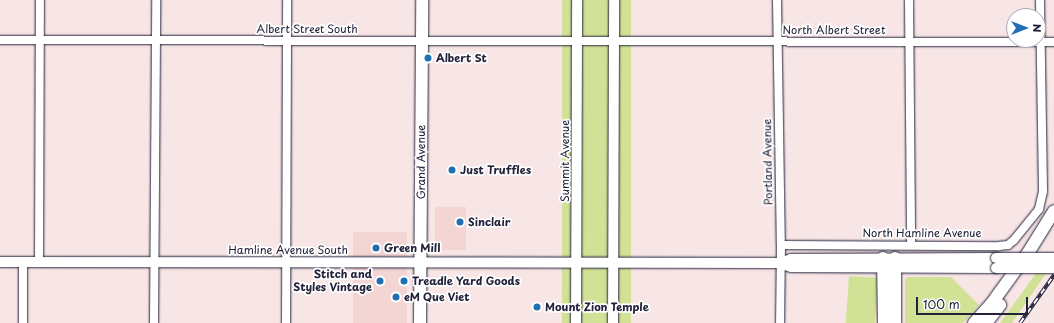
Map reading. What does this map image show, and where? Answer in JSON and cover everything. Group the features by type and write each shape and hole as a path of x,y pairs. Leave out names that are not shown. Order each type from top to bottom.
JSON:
{"main road":[{"name":"Grand Avenue","path":"420,323 422,0"},
{"path":"974,323 1001,291 1054,211"},
{"path":"986,323 1054,224"},
{"path":"883,263 884,323"},
{"path":"895,263 895,323"}],"street":[{"path":"39,262 40,0"},
{"path":"154,323 156,0"},
{"path":"286,323 288,0"},
{"name":"Summit Avenue","path":"576,323 578,0"},
{"path":"612,323 614,0"},
{"name":"Portland Avenue","path":"777,0 781,245 780,323"},
{"path":"909,0 911,245"},
{"name":"Albert Street South","path":"0,40 614,41"},
{"name":"North Albert Street","path":"614,41 1006,42"},
{"name":"North Hamline Avenue","path":"781,245 1008,245 1014,240 1034,215 1042,201 1041,48"},
{"path":"576,263 780,263 791,259 883,263 996,263 1054,258"},
{"name":"Hamline Avenue South","path":"0,262 576,263"},
{"path":"22,323 23,262"},
{"path":"996,263 1054,268"}],"shaded area":[{"path":"435,207 466,207 466,250 435,250"},
{"path":"353,232 407,232 407,323 353,323"}],"green space":[{"path":"562,0 631,0 631,323 562,323"},
{"path":"1037,272 1047,272 1012,323 1000,323"},
{"path":"849,276 878,278 875,323 846,323"},
{"path":"908,277 951,277 979,305 963,323 905,323 905,279"}],"railway":[{"path":"1020,323 1054,275"}],"place":[{"name":"Albert St","path":"428,58"},
{"name":"Just Truffles","path":"452,170"},
{"name":"Sinclair","path":"460,222"},
{"name":"Green Mill","path":"376,248"},
{"name":"Stitch and Styles Vintage","path":"380,281"},
{"name":"Treadle Yard Goods","path":"404,281"},
{"name":"eM Que Viet","path":"396,297"},
{"name":"Mount Zion Temple","path":"537,307"}]}
